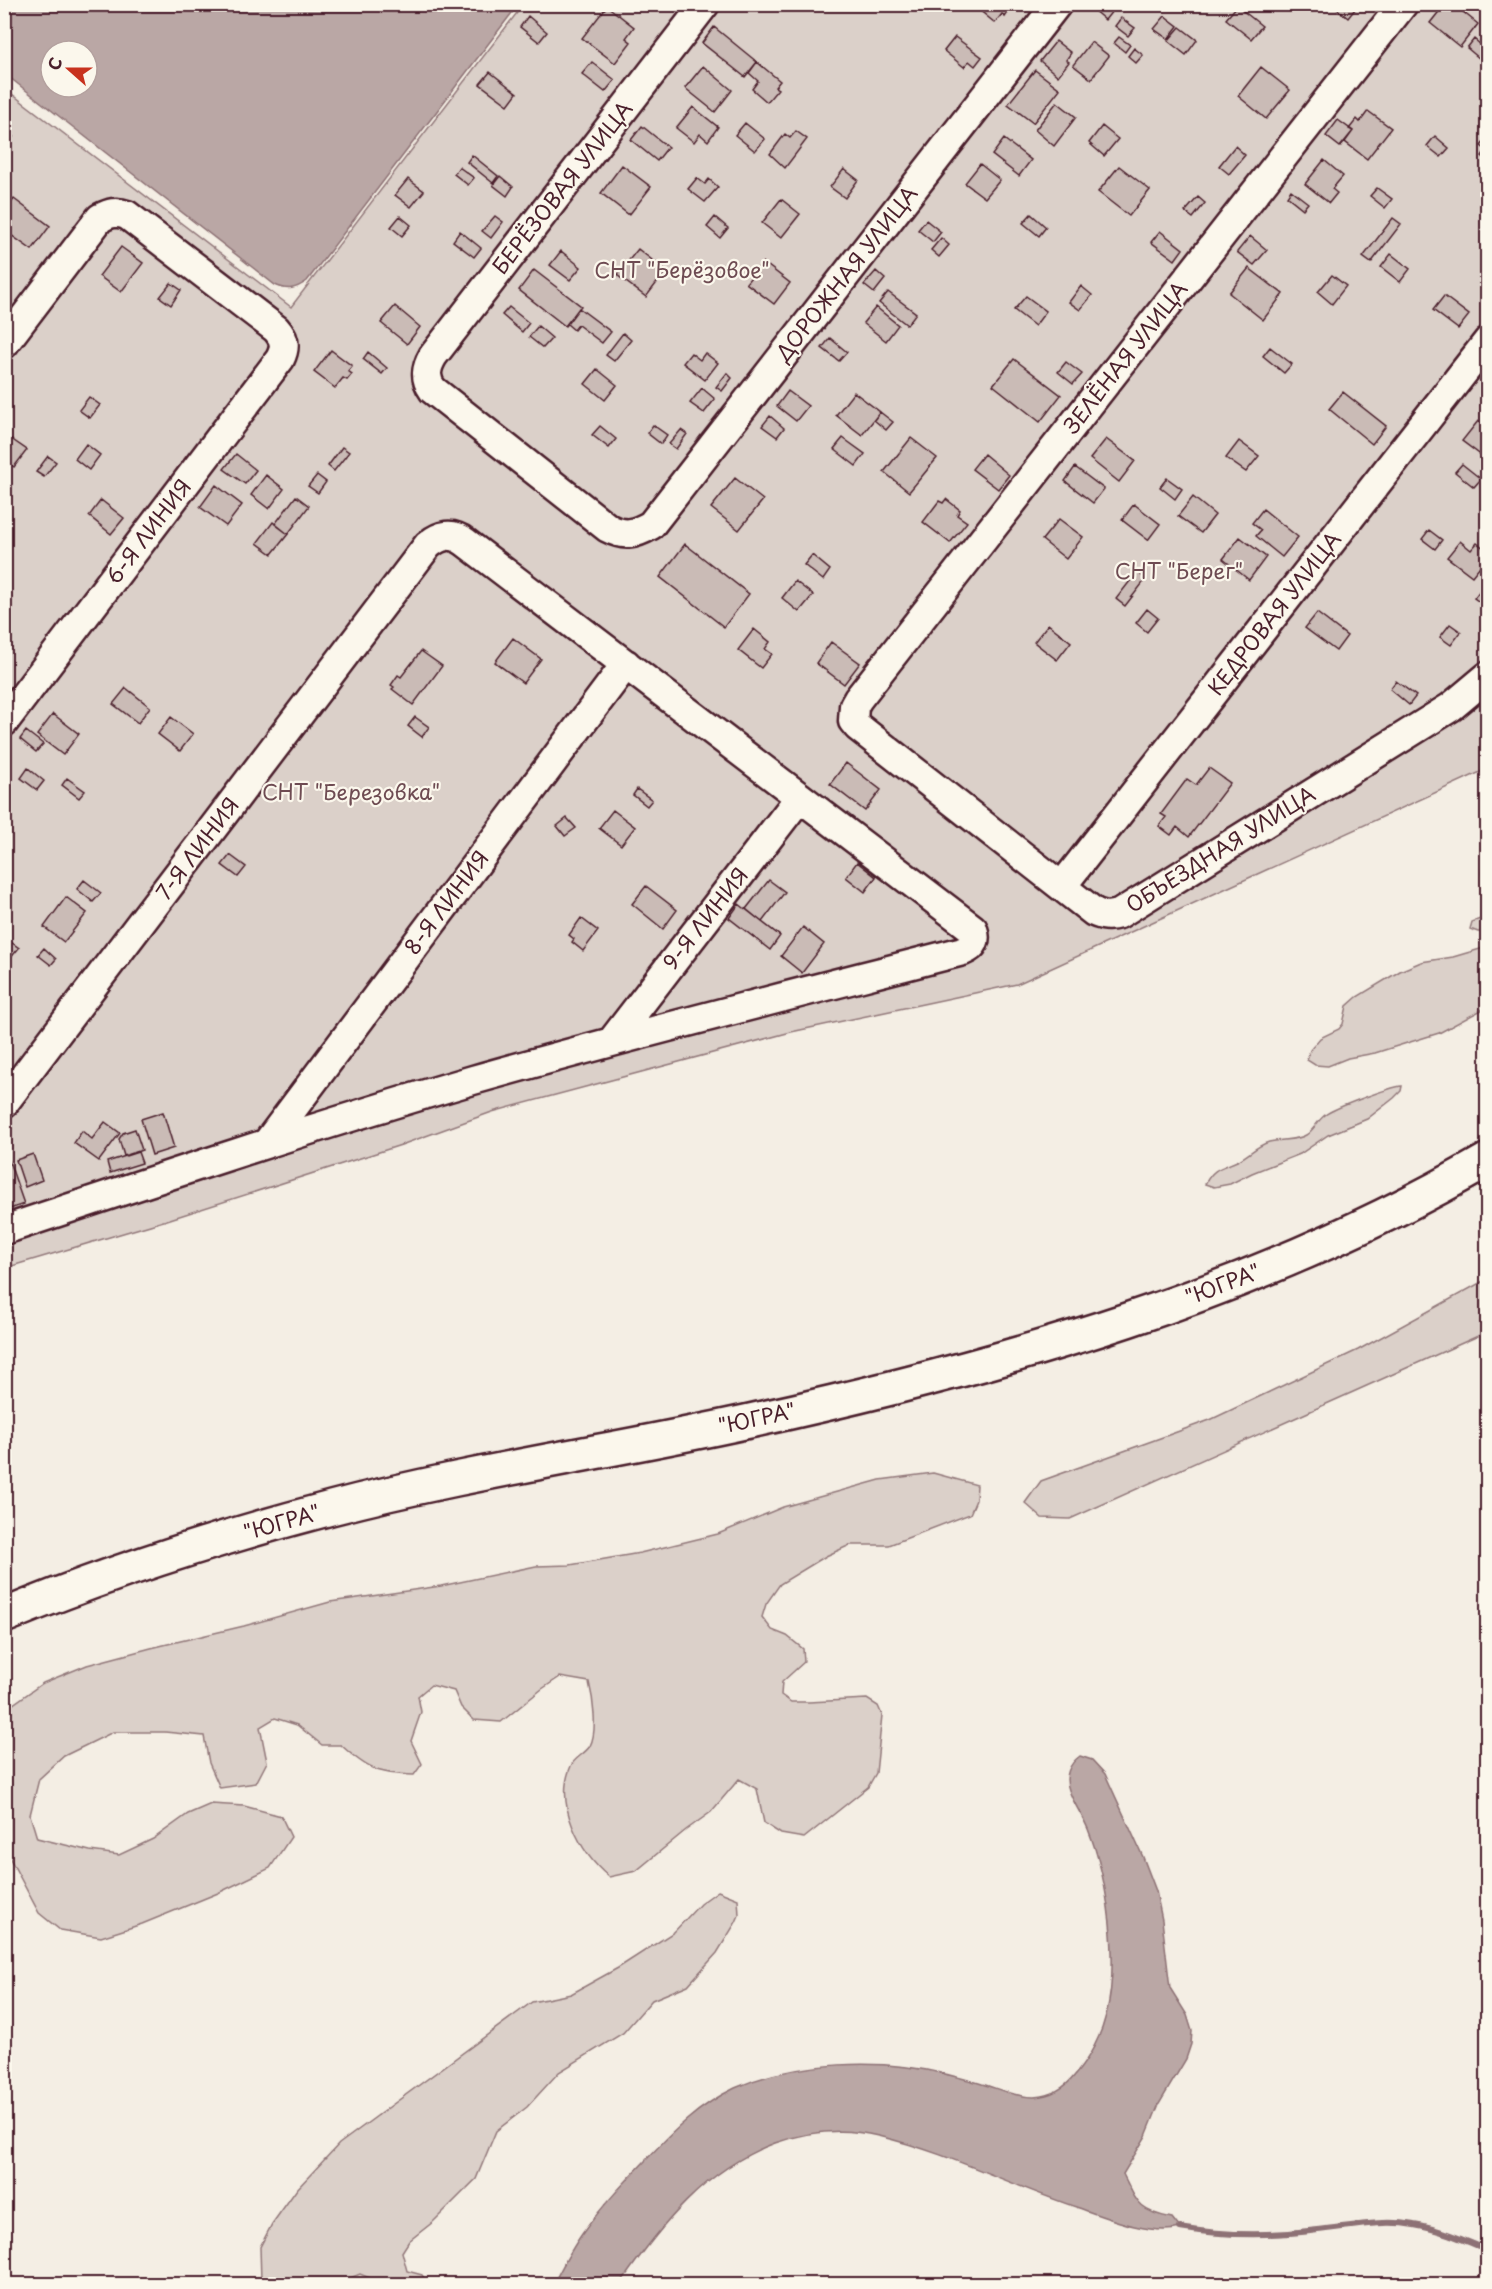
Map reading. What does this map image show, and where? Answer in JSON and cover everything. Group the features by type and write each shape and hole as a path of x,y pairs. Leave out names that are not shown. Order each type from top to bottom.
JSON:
{"highway":[{"name":"\"ЮГРА\"","path":"4,1616 160,1559 332,1508 869,1394 1075,1338 1239,1280 1302,1253 1370,1223 1488,1160"}],"street":[{"name":"БЕРЁЗОВАЯ УЛИЦА","path":"630,535 617,533 608,528 433,390 426,375 428,364 433,356 705,4"},
{"name":"ДОРОЖНАЯ УЛИЦА","path":"630,535 651,525 1057,4"},
{"name":"ЗЕЛЁНАЯ УЛИЦА","path":"852,713 858,699 1403,4"},
{"name":"6-Я ЛИНИЯ","path":"4,345 100,218 109,213 118,212 127,214 276,329 285,345 280,359 4,722"},
{"name":"КЕДРОВАЯ УЛИЦА","path":"1062,886 1488,341"},
{"name":"7-Я ЛИНИЯ","path":"4,1104 428,545 437,538 447,535 461,539 626,664"},
{"path":"4,1230 267,1143 471,1081 612,1041 971,948 975,941 973,929 626,664"},
{"name":"8-Я ЛИНИЯ","path":"267,1143 626,664"},
{"name":"ОБЪЕЗДНАЯ УЛИЦА","path":"852,713 853,721 858,727 1102,916 1119,914 1451,707 1488,676"},
{"name":"9-Я ЛИНИЯ","path":"612,1041 800,797"}],"green space":[{"path":"523,5 1487,5 1487,769 1017,984 791,1032 492,1112 401,1145 167,1220 5,1268 4,88 291,307"},
{"path":"1483,862 1487,862 1487,911 1482,898"},
{"path":"1487,914 1487,932 1470,929 1472,922"},
{"path":"1487,947 1487,1007 1439,1033 1375,1053 1348,1058 1328,1066 1315,1065 1307,1060 1310,1050 1320,1038 1339,1029 1343,1024 1347,1006 1357,997 1400,971 1421,962 1453,957"},
{"path":"1402,1086 1401,1091 1394,1098 1367,1119 1328,1135 1300,1154 1230,1184 1214,1187 1205,1184 1215,1171 1241,1159 1264,1144 1302,1137 1330,1112"},
{"path":"1487,1279 1487,1330 1478,1336 1070,1519 1042,1518 1025,1503 1041,1481 1210,1420 1358,1350"},
{"path":"933,1473 977,1485 976,1500 970,1514 889,1545 850,1545 826,1556 780,1584 766,1604 762,1617 772,1630 787,1636 803,1649 804,1662 782,1682 781,1695 791,1702 867,1699 878,1706 882,1715 876,1773 868,1787 804,1838 781,1834 764,1823 757,1789 739,1779 711,1812 636,1871 609,1877 588,1855 580,1841 568,1811 566,1796 571,1766 588,1749 594,1732 589,1682 560,1677 501,1722 474,1720 461,1707 454,1691 431,1685 418,1696 421,1712 411,1741 422,1764 414,1775 374,1769 341,1745 322,1745 297,1725 275,1718 260,1727 267,1762 256,1783 220,1788 209,1763 204,1736 165,1732 113,1732 64,1756 39,1779 30,1815 37,1838 90,1851 119,1855 153,1839 188,1814 211,1804 244,1806 281,1816 291,1837 270,1868 218,1893 142,1924 101,1937 60,1930 39,1913 5,1849 5,1710 43,1683 87,1665 330,1602 441,1586 536,1566 570,1565 640,1553 718,1534 783,1507 880,1480"},
{"path":"718,1891 738,1899 739,1915 717,1953 688,1985 652,2000 623,2033 559,2072 527,2107 496,2131 476,2179 433,2222 409,2241 402,2252 407,2271 422,2275 428,2284 370,2284 372,2279 360,2274 338,2283 269,2284 261,2280 260,2247 272,2224 297,2189 339,2144 532,2002 571,1994 618,1968 674,1932 700,1904"}],"shaded area":[{"path":"5,4 518,5 307,281 292,288 275,285 5,74"},
{"path":"1080,1756 1092,1760 1105,1774 1143,1857 1156,1891 1162,1920 1170,1988 1187,2015 1192,2031 1186,2059 1159,2104 1146,2136 1123,2174 1140,2205 1152,2212 1172,2218 1180,2228 1156,2230 1129,2225 904,2143 865,2133 839,2131 813,2133 775,2143 750,2154 706,2183 669,2220 620,2284 553,2284 580,2236 629,2178 687,2120 710,2102 735,2088 784,2072 811,2067 867,2064 920,2069 1027,2097 1052,2093 1071,2080 1090,2055 1098,2039 1106,2015 1112,1971 1110,1921 1101,1872 1088,1829 1073,1800 1067,1780 1068,1771"}],"building":[{"path":"972,4 1014,4 1005,17 1002,14 995,23"},
{"path":"1086,4 1117,4 1117,5 1105,20"},
{"path":"1331,4 1359,4 1348,18"},
{"path":"1445,4 1453,4 1478,24 1460,47 1430,23"},
{"path":"607,6 634,27 626,38 631,42 615,63 582,38"},
{"path":"1237,6 1262,26 1251,39 1226,19"},
{"path":"528,16 547,32 539,42 520,27"},
{"path":"1165,16 1178,26 1168,39 1154,29"},
{"path":"1121,18 1135,28 1128,36 1115,26"},
{"path":"714,27 757,62 745,77 702,43"},
{"path":"1180,27 1197,40 1186,55 1168,41"},
{"path":"955,37 982,57 975,66 969,61 964,67 944,51"},
{"path":"1119,37 1130,45 1125,52 1114,43"},
{"path":"1474,39 1487,50 1480,59 1467,48"},
{"path":"1056,41 1071,53 1066,60 1069,62 1058,76 1040,61"},
{"path":"1091,42 1109,56 1091,79 1073,65"},
{"path":"1134,48 1143,55 1136,63 1128,56"},
{"path":"592,62 615,80 605,92 582,74"},
{"path":"757,62 780,81 775,87 778,89 767,102 752,89 758,81 749,73"},
{"path":"703,66 732,90 715,112 685,88"},
{"path":"1261,67 1290,90 1266,119 1238,96"},
{"path":"1035,70 1060,89 1033,123 1008,104"},
{"path":"490,72 517,93 508,105 480,84"},
{"path":"1057,102 1076,117 1054,146 1035,130"},
{"path":"693,107 718,127 708,141 700,134 694,142 676,128"},
{"path":"1368,111 1391,128 1367,159 1345,142 1353,131 1349,129 1357,119 1360,122"},
{"path":"1338,120 1353,131 1340,147 1326,136"},
{"path":"745,123 765,139 755,151 735,135"},
{"path":"642,126 668,147 657,161 631,140"},
{"path":"1102,126 1118,139 1104,156 1089,143"},
{"path":"4,131 13,137 4,147"},
{"path":"796,131 807,139 785,168 770,154 785,134 790,138"},
{"path":"1435,136 1449,148 1441,157 1427,146"},
{"path":"1488,137 1488,161 1482,156 1486,150 1481,146"},
{"path":"1004,139 1031,160 1019,176 992,155"},
{"path":"1235,146 1245,155 1229,174 1219,166"},
{"path":"472,155 498,176 493,183 467,162"},
{"path":"1324,160 1343,176 1332,189 1337,193 1329,203 1305,184"},
{"path":"980,164 1000,180 985,198 965,183"},
{"path":"622,165 651,187 629,215 601,193"},
{"path":"1119,166 1150,190 1129,216 1098,192"},
{"path":"459,167 474,178 468,185 454,174"},
{"path":"844,169 858,180 845,198 830,187"},
{"path":"500,176 513,187 507,196 493,185"},
{"path":"697,178 705,184 709,179 718,187 705,202 688,189"},
{"path":"408,179 424,191 411,207 395,195"},
{"path":"1377,188 1392,199 1385,208 1370,196"},
{"path":"1291,190 1308,203 1303,209 1287,196"},
{"path":"1198,197 1205,203 1193,218 1185,212"},
{"path":"14,199 50,226 32,250 4,230 4,212"},
{"path":"781,199 800,214 781,238 762,223"},
{"path":"1031,214 1046,227 1039,236 1023,223"},
{"path":"400,216 411,225 402,236 391,227"},
{"path":"495,216 503,222 491,238 482,231"},
{"path":"715,217 728,228 720,238 707,227"},
{"path":"1393,218 1401,224 1371,263 1363,257"},
{"path":"926,220 941,232 933,242 918,230"},
{"path":"460,231 481,248 474,257 453,241"},
{"path":"1160,231 1183,249 1175,260 1151,242"},
{"path":"1250,236 1267,250 1254,265 1237,252"},
{"path":"941,238 949,245 939,257 931,250"},
{"path":"121,247 143,263 121,292 99,276"},
{"path":"638,249 666,271 646,297 617,275"},
{"path":"561,251 581,267 570,280 550,265"},
{"path":"1391,254 1410,269 1400,282 1381,267"},
{"path":"763,262 790,283 774,304 746,283"},
{"path":"1249,268 1283,294 1263,320 1229,293"},
{"path":"534,270 581,306 565,326 519,290"},
{"path":"876,271 885,279 874,293 864,285"},
{"path":"1332,275 1346,286 1332,304 1318,292"},
{"path":"171,283 181,290 171,305 160,297"},
{"path":"1081,286 1092,295 1080,310 1069,302"},
{"path":"888,292 916,313 907,325 879,303"},
{"path":"1026,296 1046,311 1035,326 1014,310"},
{"path":"1444,296 1469,315 1458,329 1433,310"},
{"path":"395,306 420,327 407,344 381,323"},
{"path":"509,307 529,323 522,332 502,315"},
{"path":"876,307 898,325 886,341 863,323"},
{"path":"579,308 611,332 602,343 578,325 574,330 567,324"},
{"path":"538,326 552,338 543,348 529,337"},
{"path":"623,333 631,340 614,361 606,355"},
{"path":"830,338 847,352 839,361 822,348"},
{"path":"1270,347 1292,364 1284,373 1263,356"},
{"path":"331,350 352,366 348,371 352,374 347,380 343,378 335,388 314,372"},
{"path":"368,352 387,368 382,374 363,359"},
{"path":"691,353 700,360 705,353 718,363 705,380 683,363"},
{"path":"1014,359 1061,395 1040,422 993,385"},
{"path":"1066,362 1082,374 1073,384 1058,372"},
{"path":"597,369 617,385 605,400 585,384"},
{"path":"727,373 732,378 722,391 716,387"},
{"path":"702,388 715,399 704,413 690,403"},
{"path":"788,391 808,406 796,421 777,406"},
{"path":"854,392 880,412 862,435 836,415"},
{"path":"1343,392 1386,426 1372,444 1329,409"},
{"path":"89,397 100,405 90,418 79,410"},
{"path":"880,412 893,422 886,430 874,420"},
{"path":"770,416 784,428 777,437 762,426"},
{"path":"1478,421 1488,428 1488,449 1482,456 1462,441"},
{"path":"653,425 667,435 661,444 647,433"},
{"path":"600,426 616,439 609,448 592,435"},
{"path":"681,430 687,434 676,449 669,444"},
{"path":"4,434 27,450 14,467 8,463 4,467"},
{"path":"843,438 865,454 856,466 834,449"},
{"path":"911,438 937,458 909,492 884,472"},
{"path":"1106,439 1135,461 1119,482 1090,459"},
{"path":"1239,441 1259,456 1246,472 1226,458"},
{"path":"86,444 100,455 89,470 75,459"},
{"path":"342,447 349,452 334,471 328,466"},
{"path":"236,454 256,470 245,484 224,469"},
{"path":"984,454 1009,475 998,489 972,469"},
{"path":"48,456 56,462 44,477 36,472"},
{"path":"1462,464 1481,479 1474,487 1455,472"},
{"path":"1075,467 1104,489 1093,503 1065,481"},
{"path":"266,475 284,489 269,509 251,495"},
{"path":"317,475 326,482 318,493 308,486"},
{"path":"735,478 763,500 739,530 711,508"},
{"path":"1167,478 1182,489 1175,499 1160,487"},
{"path":"216,485 242,505 226,526 200,507"},
{"path":"296,496 309,506 288,534 275,524"},
{"path":"1193,497 1215,515 1201,533 1178,516"},
{"path":"946,499 960,510 957,515 967,522 950,543 923,522 939,501 943,503"},
{"path":"101,500 124,518 111,534 89,516"},
{"path":"1134,504 1160,524 1148,540 1122,520"},
{"path":"1263,509 1298,537 1282,557 1256,536 1261,530 1252,523"},
{"path":"1059,519 1083,537 1066,559 1042,540"},
{"path":"273,522 288,534 272,554 257,543"},
{"path":"1429,530 1442,540 1435,549 1422,539"},
{"path":"1240,537 1266,557 1249,580 1223,559"},
{"path":"1460,541 1471,550 1477,543 1488,551 1488,556 1472,576 1447,557"},
{"path":"685,544 749,594 724,627 660,577"},
{"path":"812,555 830,570 823,580 804,565"},
{"path":"1137,572 1146,579 1125,606 1116,599"},
{"path":"795,581 813,595 799,612 782,598"},
{"path":"1484,585 1488,587 1488,608 1474,598"},
{"path":"1147,609 1158,618 1147,632 1136,623"},
{"path":"1317,613 1347,636 1336,651 1305,628"},
{"path":"1048,624 1071,642 1057,660 1034,642"},
{"path":"1450,624 1461,632 1451,645 1440,637"},
{"path":"754,629 770,642 765,649 772,654 761,668 738,650"},
{"path":"513,638 541,659 523,683 495,662"},
{"path":"831,642 860,663 844,684 816,663"},
{"path":"421,651 442,666 413,705 392,689 394,687 391,685 398,675 401,677"},
{"path":"1396,681 1416,696 1409,705 1390,689"},
{"path":"126,688 150,707 138,723 113,704"},
{"path":"53,714 79,734 63,755 37,735"},
{"path":"171,717 193,734 180,751 158,734"},
{"path":"415,717 429,727 422,737 408,726"},
{"path":"26,731 43,744 36,752 20,739"},
{"path":"846,763 881,790 865,811 830,784"},
{"path":"28,768 44,781 37,790 21,778"},
{"path":"1209,768 1230,783 1189,837 1177,827 1171,835 1159,826 1166,817 1161,814 1187,779 1196,785"},
{"path":"67,778 85,791 79,798 62,785"},
{"path":"637,789 652,800 647,806 633,795"},
{"path":"613,810 635,827 621,845 599,828"},
{"path":"567,818 576,828 565,836 557,826"},
{"path":"230,855 246,867 238,877 222,865"},
{"path":"857,862 876,877 865,892 846,877"},
{"path":"84,880 101,893 93,902 77,889"},
{"path":"769,880 785,892 762,922 746,909"},
{"path":"646,886 677,910 663,929 632,904"},
{"path":"66,897 87,913 64,942 44,927"},
{"path":"739,904 780,936 770,950 729,918"},
{"path":"581,918 598,931 583,951 572,942 574,939 569,935"},
{"path":"803,927 824,944 802,973 781,956"},
{"path":"4,937 19,948 4,966"},
{"path":"44,948 56,959 51,965 38,955"},
{"path":"163,1112 174,1148 152,1155 141,1119"},
{"path":"105,1122 120,1133 99,1161 74,1143 82,1131 92,1139"},
{"path":"135,1129 142,1150 124,1156 119,1139 123,1133"},
{"path":"138,1152 142,1163 110,1173 107,1162"},
{"path":"33,1154 42,1180 25,1187 16,1160"},
{"path":"9,1161 24,1204 4,1211 4,1163"}],"waterway":[{"path":"1180,2228 1214,2233 1266,2234 1378,2223 1402,2223 1442,2232 1488,2250"}],"park label":[{"name":"СНТ \"Берёзовое\"","path":"682,271"},
{"name":"СНТ \"Берег\"","path":"1179,572"},
{"name":"СНТ \"Березовка\"","path":"351,793"}]}
